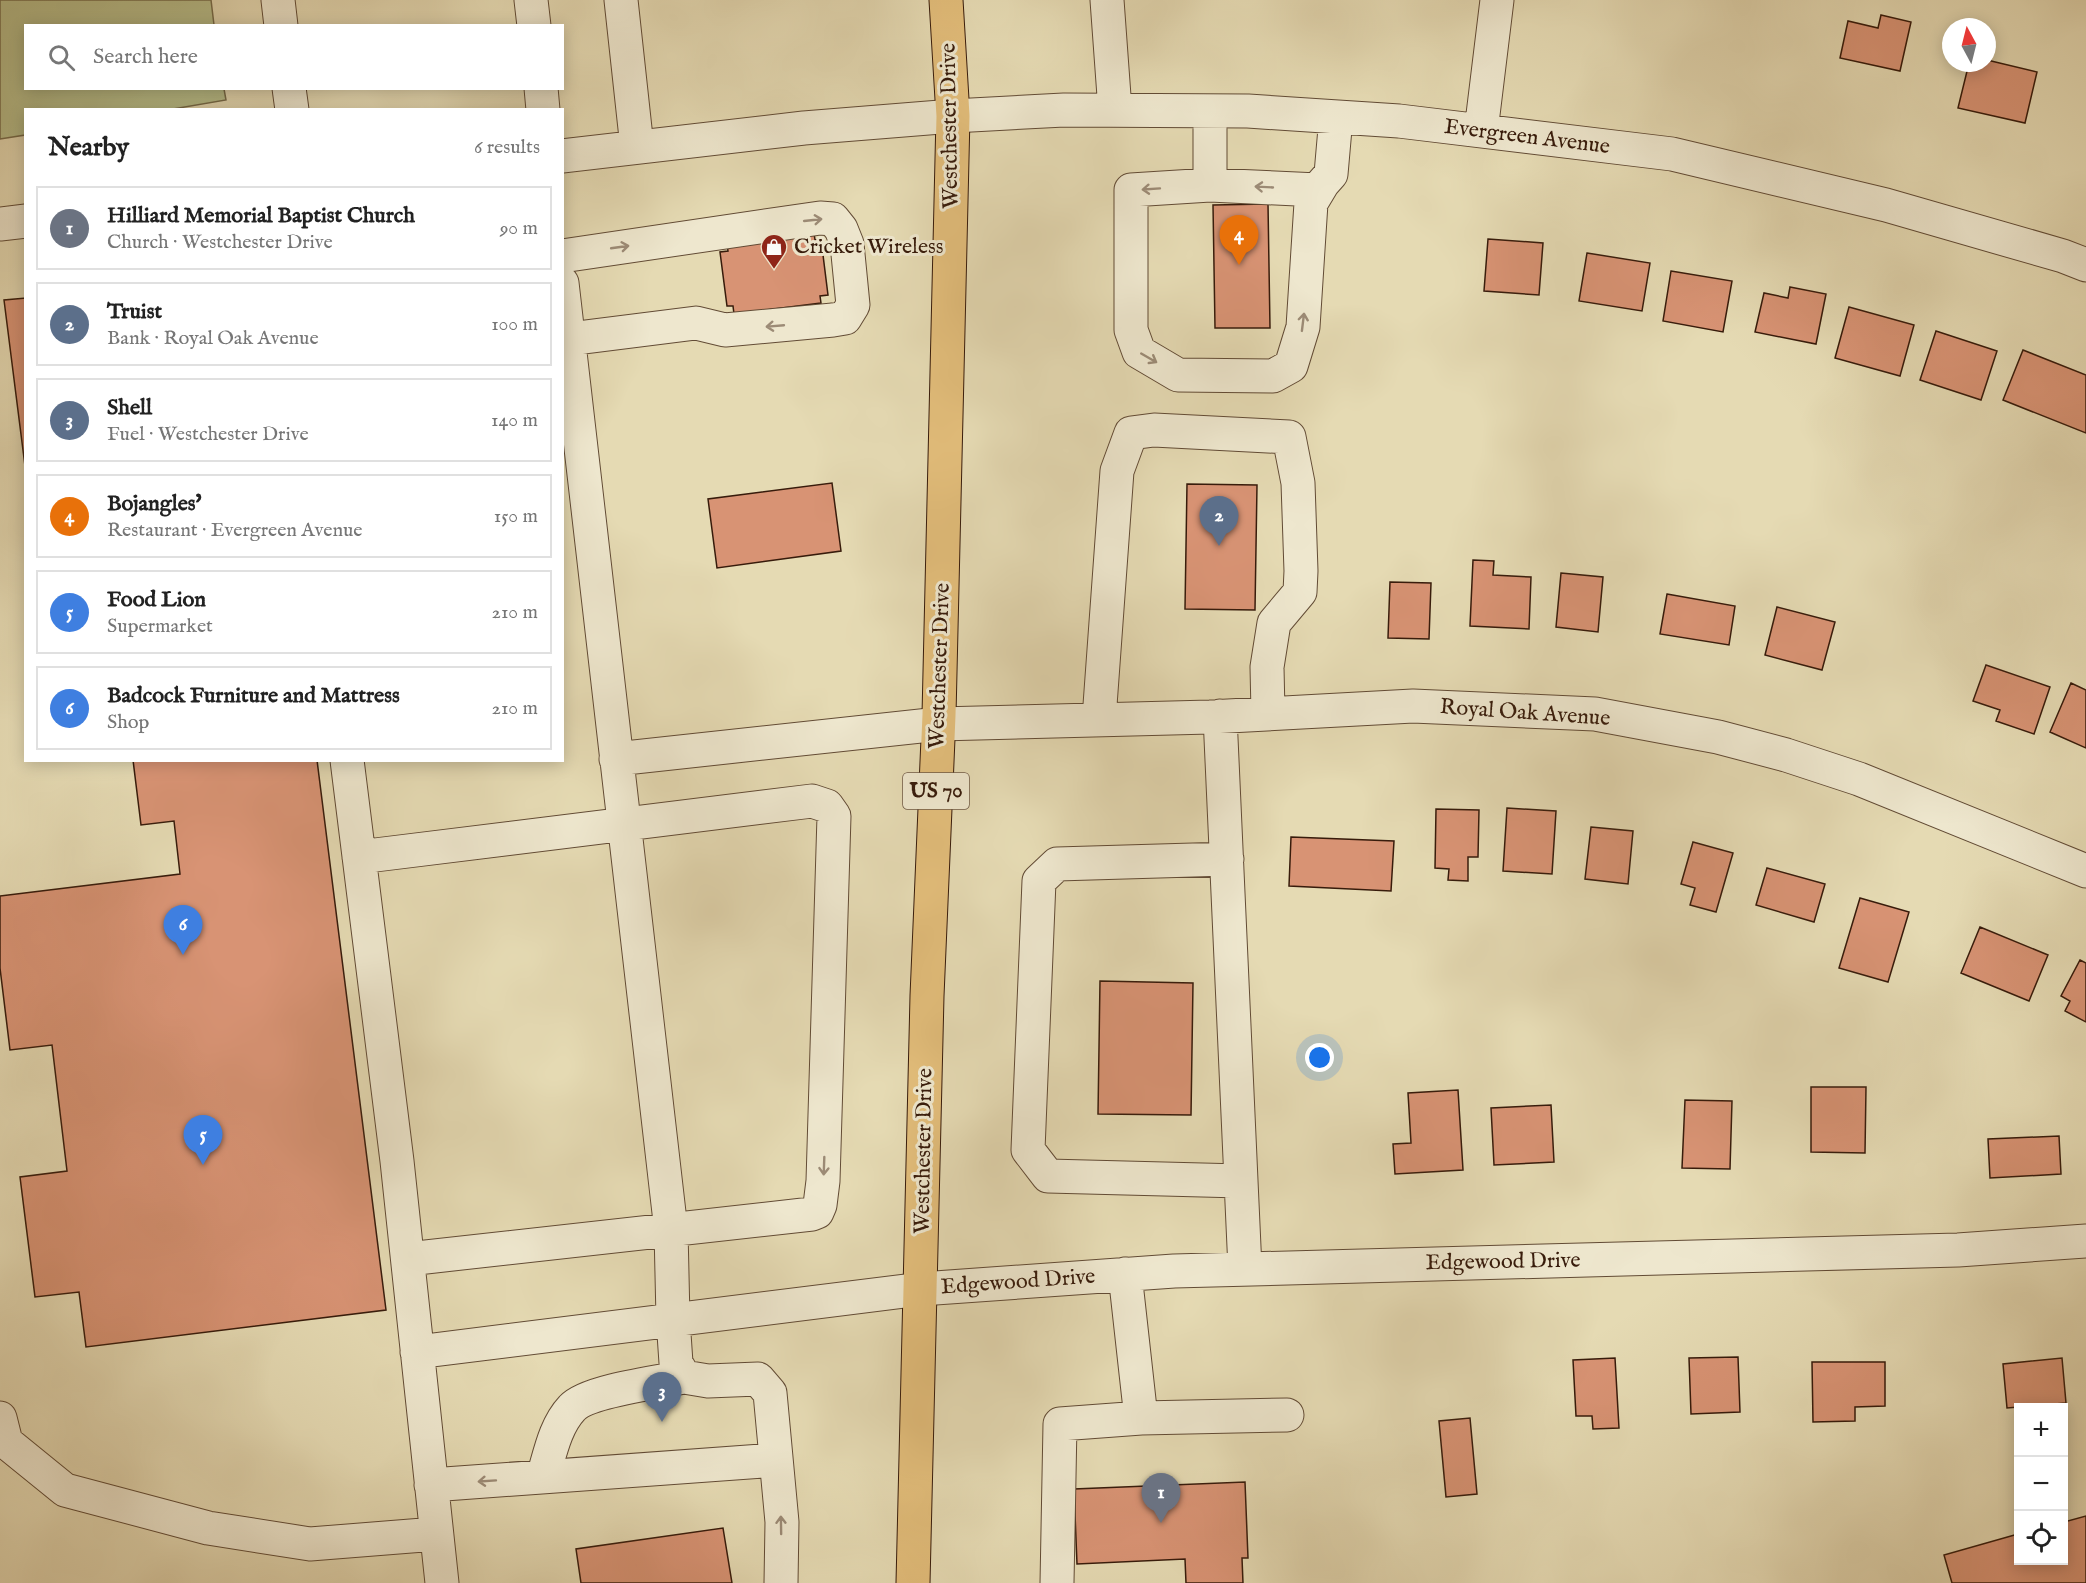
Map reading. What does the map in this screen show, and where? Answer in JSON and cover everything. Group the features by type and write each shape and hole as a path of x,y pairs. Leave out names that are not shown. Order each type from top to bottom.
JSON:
{"main road":[{"name":"Westchester Drive","path":"914,1583 927,996 939,724 953,116 946,0"}],"street":[{"path":"278,0 281,24"},
{"path":"531,0 534,24"},
{"path":"621,0 638,147"},
{"path":"1107,0 1115,110"},
{"path":"1481,131 1497,0"},
{"path":"289,90 292,108"},
{"path":"541,90 543,108"},
{"name":"Evergreen Avenue","path":"564,156 804,128 1064,110 1248,111 1398,121 1672,154 1886,205 2086,265"},
{"path":"1209,185 1210,111"},
{"path":"1318,190 1209,185 1131,190 1131,330 1139,352 1178,375 1273,376 1291,366 1303,327 1311,203 1331,174 1336,117"},
{"path":"564,256 820,218 833,219 841,229 847,244 853,305 845,318 833,320 726,330 696,324 569,339"},
{"path":"0,224 24,221"},
{"path":"564,299 671,1230 676,1363 684,1377"},
{"path":"1099,719 1117,471 1131,433 1154,430 1288,436 1298,483 1300,592 1275,623 1267,667 1268,713"},
{"name":"Royal Oak Avenue","path":"616,759 939,724 1220,716 1413,706 1595,714 1718,737 1786,755 1859,779 2086,871"},
{"path":"1220,716 1245,1269"},
{"path":"347,762 408,1259 442,1583"},
{"path":"359,856 812,801 827,806 834,816 823,1181 817,1212 408,1259"},
{"path":"1227,859 1057,864 1039,880 1028,1150 1048,1176 1241,1181"},
{"name":"Edgewood Drive","path":"417,1352 921,1289 1125,1275 1245,1269 1958,1250 2086,1241"},
{"path":"1125,1275 1141,1418"},
{"path":"543,1477 554,1437 573,1407 589,1397 684,1377 708,1381 758,1379 770,1393 782,1522 781,1583"},
{"path":"1057,1583 1059,1424 1141,1418 1287,1415"},
{"path":"0,1418 6,1442 65,1490 197,1525 310,1544 436,1534"},
{"path":"430,1485 776,1460"}],"green space":[{"path":"0,0 211,0 214,24 24,24 24,90 224,90 226,100 179,108 24,108 24,135 0,139"}],"building":[{"path":"1881,15 1911,22 1900,71 1840,58 1848,21 1878,28"},
{"path":"1996,62 2037,72 2025,123 1958,108 1967,72 1996,72"},
{"path":"1268,204 1270,328 1215,328 1213,205"},
{"path":"814,233 815,240 821,239 828,295 820,296 821,303 734,314 733,306 727,306 720,252 728,251 727,244"},
{"path":"1488,239 1543,243 1539,295 1484,291"},
{"path":"1587,253 1650,263 1642,311 1579,301"},
{"path":"1671,271 1732,281 1723,332 1663,321"},
{"path":"1790,287 1826,294 1816,344 1755,332 1764,293 1788,298"},
{"path":"24,298 24,458 4,300"},
{"path":"1849,307 1914,325 1900,376 1835,358"},
{"path":"1936,331 1997,351 1981,400 1920,380"},
{"path":"2023,350 2086,375 2086,433 2003,400"},
{"path":"832,483 841,551 717,568 708,499"},
{"path":"1187,484 1257,485 1255,610 1185,609"},
{"path":"1473,560 1494,561 1493,575 1531,577 1529,629 1470,626"},
{"path":"1561,573 1603,577 1598,632 1556,627"},
{"path":"1390,582 1431,583 1429,639 1388,638"},
{"path":"1667,594 1735,606 1729,645 1660,634"},
{"path":"1777,607 1835,622 1822,670 1765,655"},
{"path":"1986,665 2050,687 2034,734 1996,721 2000,710 1973,701"},
{"path":"2071,683 2086,690 2086,748 2050,732"},
{"path":"133,762 317,762 386,1310 86,1347 79,1292 35,1297 20,1177 67,1171 52,1045 10,1050 0,968 0,896 180,874 174,821 141,825"},
{"path":"1507,808 1556,811 1552,874 1503,871"},
{"path":"1436,809 1479,810 1478,857 1468,857 1468,881 1448,880 1449,869 1435,868"},
{"path":"1591,827 1633,831 1628,884 1585,879"},
{"path":"1291,837 1394,841 1391,891 1289,886"},
{"path":"1693,842 1733,853 1716,912 1690,905 1695,888 1681,884"},
{"path":"1767,868 1825,884 1814,922 1756,905"},
{"path":"1860,898 1909,912 1888,982 1839,968"},
{"path":"1980,927 2048,955 2029,1001 1961,973"},
{"path":"2080,960 2086,963 2086,1022 2065,1011 2070,1001 2061,996"},
{"path":"1100,981 1193,983 1191,1115 1098,1114"},
{"path":"1811,1087 1866,1087 1865,1153 1811,1152"},
{"path":"1458,1090 1463,1170 1395,1174 1393,1144 1411,1143 1408,1093"},
{"path":"1685,1100 1732,1101 1730,1169 1682,1168"},
{"path":"1551,1105 1554,1162 1494,1165 1491,1108"},
{"path":"2059,1136 2061,1174 1990,1178 1988,1139"},
{"path":"1738,1357 1740,1412 1691,1414 1689,1358"},
{"path":"1615,1358 1619,1428 1593,1429 1592,1416 1576,1416 1573,1360"},
{"path":"2062,1358 2066,1403 2014,1403 2014,1407 2007,1408 2003,1364"},
{"path":"1812,1362 1885,1362 1885,1406 1855,1407 1855,1421 1813,1422"},
{"path":"1470,1418 1477,1494 1446,1497 1439,1421"},
{"path":"1245,1482 1248,1558 1242,1558 1243,1583 1186,1583 1185,1559 1077,1564 1074,1489"},
{"path":"2086,1516 2086,1583 1952,1583 1944,1555 2014,1535 2014,1565 2068,1565 2068,1521"},
{"path":"723,1528 732,1583 581,1583 576,1549"}],"place":[{"name":"Bojangles'","path":"1239,265"},
{"name":"Cricket Wireless","path":"774,270"},
{"name":"Truist","path":"1219,546"},
{"name":"Badcock Furniture and Mattress","path":"183,955"},
{"name":"Food Lion","path":"203,1165"},
{"name":"Shell","path":"662,1422"},
{"name":"Hilliard Memorial Baptist Church","path":"1161,1523"}]}
